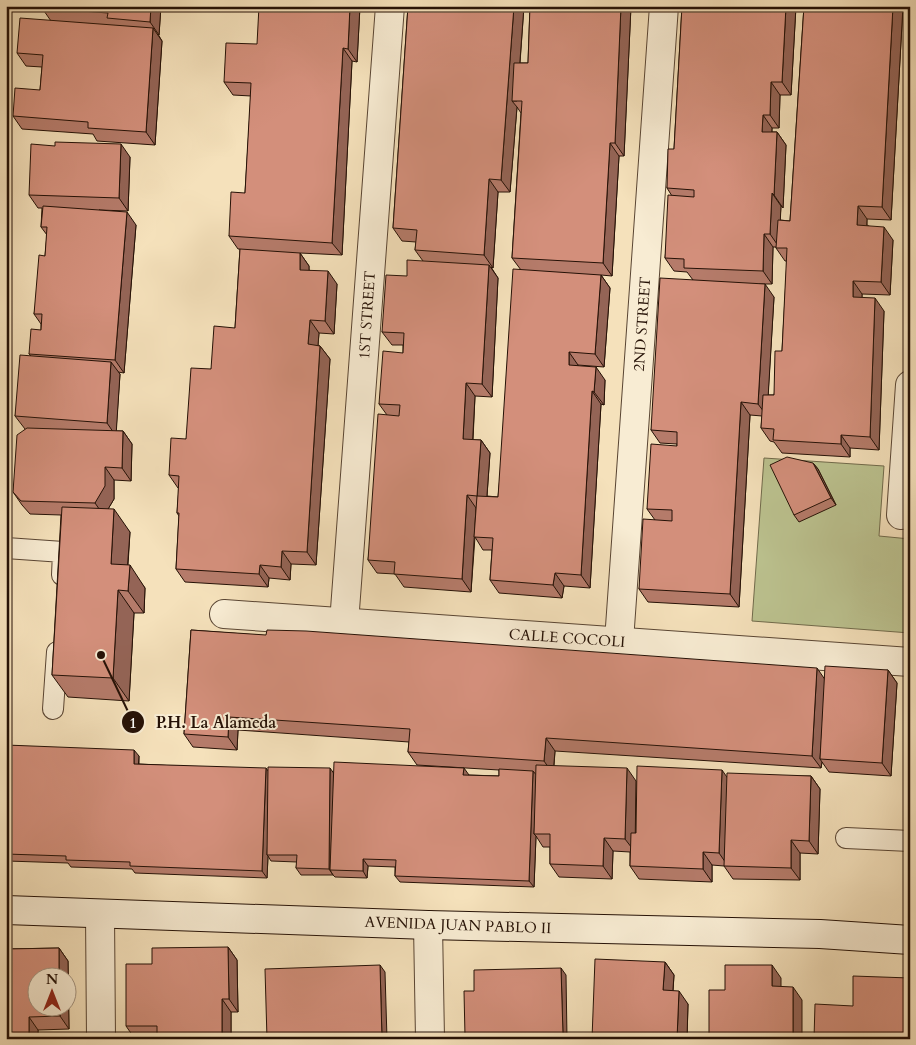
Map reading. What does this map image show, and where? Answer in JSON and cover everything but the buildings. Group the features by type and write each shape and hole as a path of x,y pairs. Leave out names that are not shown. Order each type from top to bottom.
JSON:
{"street":[{"name":"1ST STREET","path":"344,623 390,6"},
{"name":"2ND STREET","path":"619,641 664,6"},
{"path":"901,515 910,385"},
{"name":"CALLE COCOLI","path":"224,614 910,662"},
{"name":"AVENIDA JUAN PABLO II","path":"6,910 428,925 820,934 910,940"},
{"path":"100,914 101,1039"},
{"path":"428,925 430,1039"}],"lane":[{"path":"6,548 63,552 61,591"},
{"path":"53,709 58,630"},
{"path":"846,838 910,841"}],"green space":[{"path":"764,458 884,466 879,536 910,539 910,633 752,621"}],"place":[{"name":"P.H. La Alameda","path":"101,655"}]}
